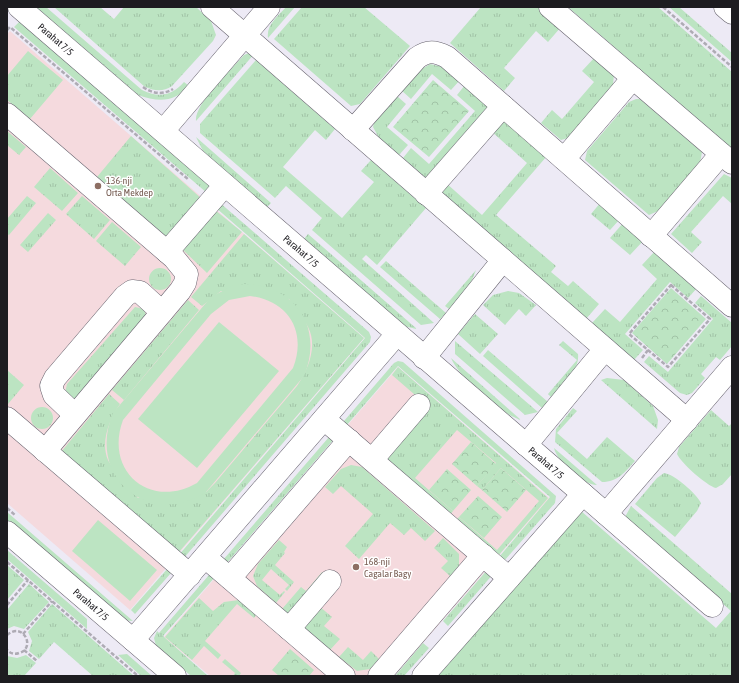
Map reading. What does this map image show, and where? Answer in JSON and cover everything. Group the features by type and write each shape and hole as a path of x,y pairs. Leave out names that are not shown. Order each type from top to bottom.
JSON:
{"street":[{"name":"Parahat 7/5","path":"19,7 712,606"},
{"path":"212,7 686,420"},
{"path":"163,130 269,7"},
{"path":"550,7 727,158 651,236"},
{"path":"725,7 732,13"},
{"path":"353,130 417,58 430,51 447,57 732,306"},
{"path":"564,159 633,78"},
{"path":"426,194 503,106"},
{"path":"7,114 167,252 182,266 187,274 180,291 45,451"},
{"path":"167,252 225,185"},
{"path":"424,358 503,260"},
{"path":"75,415 54,395 51,386 55,378 125,296 132,291 140,292 162,312"},
{"path":"133,640 397,334"},
{"path":"526,445 605,349"},
{"path":"606,514 732,367"},
{"path":"372,460 419,405"},
{"path":"7,418 190,575"},
{"path":"324,419 509,578"},
{"path":"230,578 349,440"},
{"path":"423,676 583,494"},
{"name":"Parahat 7/5","path":"13,525 133,640 175,676"},
{"path":"379,676 483,555"},
{"path":"205,557 344,676"},
{"path":"289,629 330,581"}],"path":[{"path":"663,7 732,67"},
{"path":"7,30 8,25 194,185"},
{"path":"138,83 151,92 166,92 174,88"},
{"path":"671,285 710,319 668,367 648,350 629,334 671,285"},
{"path":"639,361 648,350"},
{"path":"7,508 13,525"},
{"path":"7,562 138,676"},
{"path":"7,605 28,580"},
{"path":"23,634 52,601"},
{"path":"7,635 13,631 23,634 27,640 24,650 15,654 7,651"},
{"path":"24,650 37,661"}],"shaded area":[{"name":"136-nji Orta Mekdep","path":"10,31 364,338 130,610 7,503 7,34"},
{"name":"168-nji Cagalar Bagy","path":"398,367 549,498 394,676 210,676 164,637"}],"green space":[{"path":"36,7 46,7 142,90 159,95 170,93 184,82 189,86 178,96 165,100 152,99 138,95"},
{"path":"54,7 100,7 114,19 124,7 196,7 211,21 216,35 213,41 172,86 162,90 156,90 145,87"},
{"path":"286,7 295,7 268,38 271,25 276,17"},
{"path":"302,7 364,7 410,46 360,104 351,106 274,39"},
{"path":"481,7 538,7 561,27 548,42 536,31 504,68 515,78 504,91 450,43"},
{"path":"568,7 658,7 732,72 732,149"},
{"path":"669,7 679,7 732,53 732,62"},
{"path":"20,21 213,186 207,193 14,27"},
{"path":"28,51 63,80 30,119 7,100 7,76"},
{"path":"255,53 196,121 197,114 207,96 244,55"},
{"path":"595,57 614,74 613,85 568,138 561,140 541,123 552,110 562,119 594,82 582,71"},
{"path":"256,60 335,129 326,140 315,130 283,167 342,218 374,182 361,171 371,160 426,208 377,265 366,255 362,259 434,323 421,325 312,230 322,218 286,186 275,198 200,133 200,124"},
{"path":"430,64 443,67 460,80 451,90 432,74 411,99 401,90 417,72"},
{"path":"433,80 469,111 429,157 393,127"},
{"path":"465,85 492,108 429,181 403,158 411,148 429,164 475,111 457,95"},
{"path":"397,96 406,104 387,127 408,145 399,155 379,138 373,127 374,123"},
{"path":"640,99 702,152 700,163 658,211 649,215 585,160 587,151 629,102"},
{"path":"503,117 547,156 496,215 556,266 551,272 568,286 573,281 599,304 586,319 439,191 446,183 482,215 527,163 491,131"},
{"path":"7,131 26,147 19,155 7,145"},
{"path":"131,136 202,199 169,239 97,177"},
{"path":"196,137 271,203 267,207 203,151"},
{"path":"50,168 78,193 62,211 34,187"},
{"path":"724,174 732,178 732,204 723,196 691,232 702,242 692,253 671,234"},
{"path":"27,196 36,203 9,235 7,234 7,219"},
{"path":"82,196 110,220 94,239 66,214"},
{"path":"219,202 369,332 371,337 370,342 183,559 178,556 365,338 215,207"},
{"path":"601,202 620,219 610,230 591,214"},
{"path":"215,210 242,232 207,273 183,250"},
{"path":"48,213 56,220 28,252 20,245"},
{"path":"112,222 141,247 125,266 96,241"},
{"path":"624,222 644,240 630,255 610,238"},
{"path":"244,234 364,338 179,552 61,452 109,394 120,404 107,430 105,446 106,453 108,460 114,469 138,498 206,492 297,386 308,365 312,350 312,342 308,327 289,299 221,291 202,306 191,297"},
{"path":"308,234 417,329 403,326 304,239"},
{"path":"656,250 698,287 688,298 670,282 625,334 643,350 634,360 592,323 605,309 620,322 657,279 642,265"},
{"path":"386,261 446,313 440,319 380,267"},
{"path":"160,268 168,271 171,279 168,287 160,290 152,287 149,279 152,271"},
{"path":"476,270 470,285 449,309 445,306"},
{"path":"244,284 262,286 278,292 291,301 301,312 308,326 310,342 309,358 304,376 206,492 185,502 164,504 144,500 128,490 116,476 108,458 107,436 113,413 211,297 232,286","holes":["250,296 264,299 275,304 284,311 291,320 296,331 298,342 297,355 293,368 197,483 180,490 163,492 148,488 135,481 126,469 120,455 119,438 123,420 211,314 229,300"]},
{"path":"671,288 706,319 667,364 632,333"},
{"path":"508,291 519,293 536,305 526,316 519,309 505,325 483,305 493,295"},
{"path":"701,296 732,323 732,346 720,360 716,357 701,374 705,378 692,393 687,395 680,393 644,362 649,356 668,372 713,319 695,303"},
{"path":"188,300 199,310 124,400 112,390"},
{"path":"135,307 144,309 147,318 76,398 72,399 65,393 67,384"},
{"path":"475,314 498,334 480,354 458,334"},
{"path":"219,322 279,371 197,468 138,419"},
{"path":"455,341 538,412 525,415 455,354"},
{"path":"563,341 578,354 578,360 573,372 565,383 551,397 548,394 577,360 559,345"},
{"path":"488,350 548,402 542,408 483,356"},
{"path":"451,358 521,420 502,410 481,394 463,376"},
{"path":"398,361 403,362 556,496 555,503 504,561 499,557 550,497 398,366 346,426 344,421 394,363"},
{"path":"398,367 548,498 498,556 456,520 459,517 497,550 539,501 501,468 482,490 477,486 496,463 457,430 415,478 453,511 450,515 386,459 430,408 392,375"},
{"path":"7,370 24,385 8,404 7,403"},
{"path":"607,378 624,380 653,406 658,420 657,429 601,380"},
{"path":"42,407 50,410 53,418 50,426 42,429 34,426 31,418 34,410"},
{"path":"573,408 577,411 557,433 587,459 607,437 635,461 617,478 608,482 602,482 555,442 556,429"},
{"path":"711,410 729,426 732,423 732,474 723,484 716,488 695,474 677,454 679,447"},
{"path":"329,437 334,439 226,564 223,560"},
{"path":"471,442 496,464 477,486 452,464"},
{"path":"554,448 597,485 585,481 571,472 560,460"},
{"path":"351,465 362,467 435,531 425,541 411,528 404,535 390,523 359,559 345,546 373,514 341,486 333,494 325,487 341,469"},
{"path":"501,468 526,490 507,512 482,490"},
{"path":"447,469 471,490 453,511 429,490"},
{"path":"664,473 685,485 701,503 697,511 675,537 635,504 657,478"},
{"path":"478,496 502,517 484,538 459,517"},
{"path":"631,506 732,594 732,676 438,676 581,511 716,628 731,611 625,517"},
{"path":"7,512 133,621 122,620 7,520"},
{"path":"98,520 157,570 130,601 72,551"},
{"path":"443,538 459,554 459,566 450,576 441,568 448,561 434,548"},
{"path":"279,540 287,547 284,552 285,553 275,565 294,582 287,591 285,589 289,585 271,569 262,580 280,595 284,591 285,592 276,603 257,586 253,576 258,564"},
{"path":"7,550 87,619 87,629 7,559"},
{"path":"7,565 24,580 7,600"},
{"path":"168,568 171,573 135,614 131,610"},
{"path":"488,569 494,573 448,626 443,621"},
{"path":"322,572 326,575 290,616 282,609 301,587 306,591"},
{"path":"209,575 216,576 163,636 208,676 191,676 156,646 154,638 157,631 159,633"},
{"path":"29,584 49,602 24,629 14,626 7,629 7,610"},
{"path":"199,598 213,611 224,602 239,600 257,614 254,618 237,604 205,641 221,655 218,659 204,646 192,660 165,637"},
{"path":"52,604 134,676 93,676 54,642 39,659 29,651 32,641 28,632"},
{"path":"319,606 332,617 324,626 340,639 330,650 302,626"},
{"path":"423,643 429,648 404,676 395,676"},
{"path":"348,647 363,660 371,651 379,659 370,669 357,671 339,657"},
{"path":"290,649 314,670 309,676 279,676 272,670"},
{"path":"127,654 152,676 141,676 118,655"},
{"path":"26,655 36,663 24,676 7,676 7,656 17,658"},
{"path":"225,659 241,673 239,676 233,676 235,673 222,662"}],"place":[{"name":"136-nji Orta Mekdep","path":"98,186"},
{"name":"168-nji Cagalar Bagy","path":"356,567"}]}
